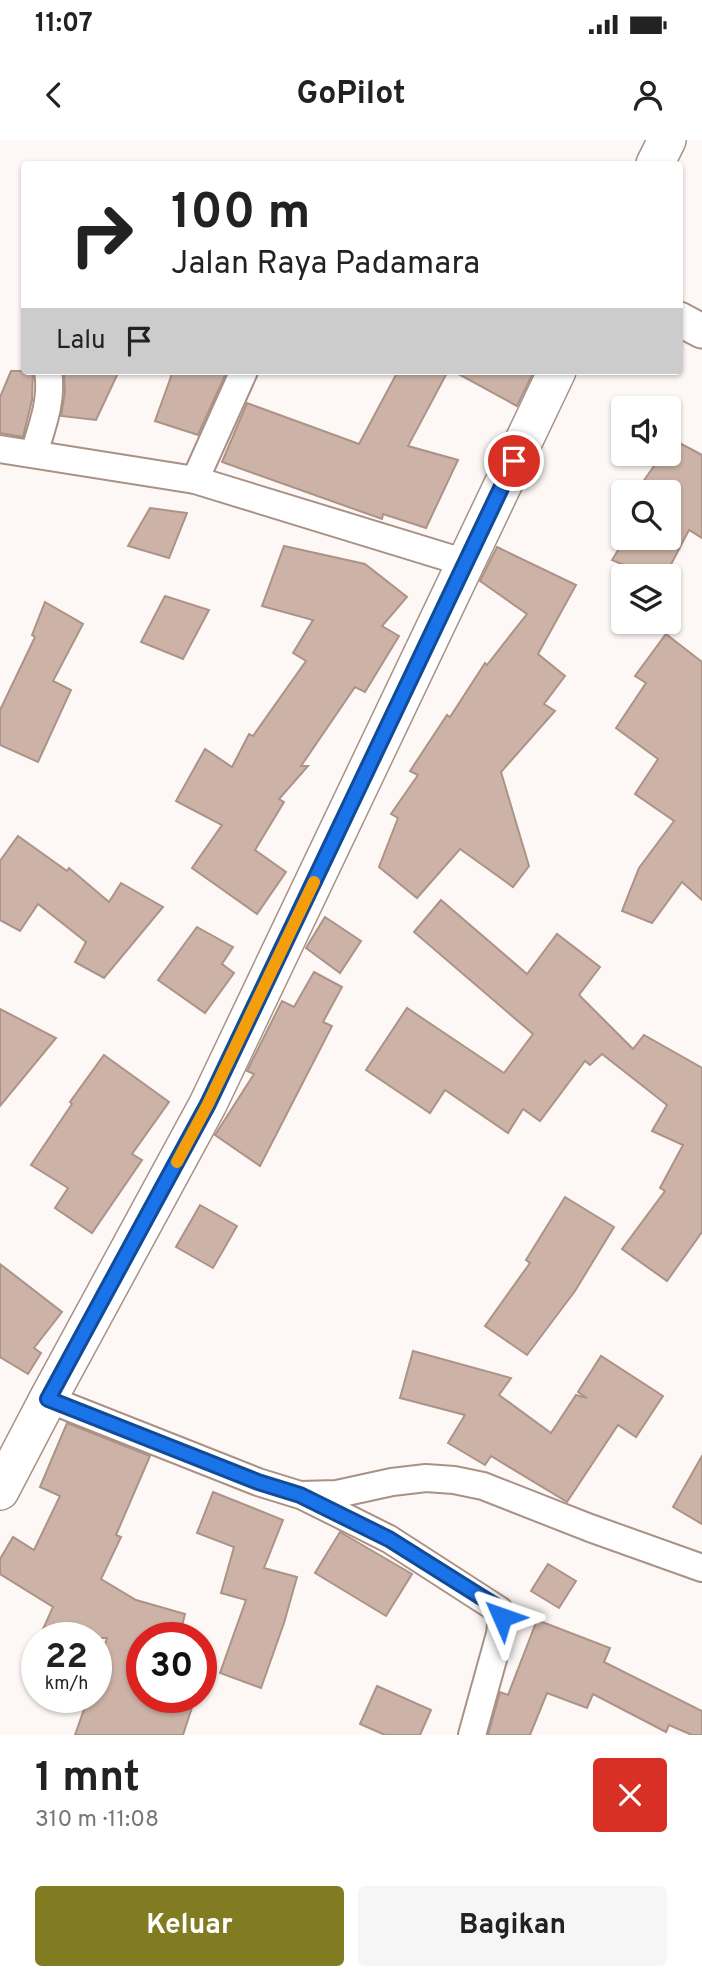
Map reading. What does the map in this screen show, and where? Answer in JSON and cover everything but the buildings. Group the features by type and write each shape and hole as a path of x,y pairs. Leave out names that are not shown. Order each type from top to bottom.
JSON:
{"main road":[{"path":"656,161 667,140"},
{"path":"0,1491 208,1104 555,375"}],"street":[{"path":"683,321 702,331"},
{"path":"34,453 49,402 49,375"},
{"path":"195,480 242,375"},
{"path":"0,449 195,480 467,563"},
{"path":"48,1399 258,1482 300,1495 389,1539 499,1610 502,1617 500,1634 472,1735"},
{"path":"300,1495 337,1494 426,1478 454,1480 483,1486 702,1568"}],"slow traffic":[{"path":"177,1162 208,1104 314,882"}],"route":[{"path":"502,1617 494,1605 389,1539 300,1495 258,1482 48,1399 208,1104 514,461"}]}
